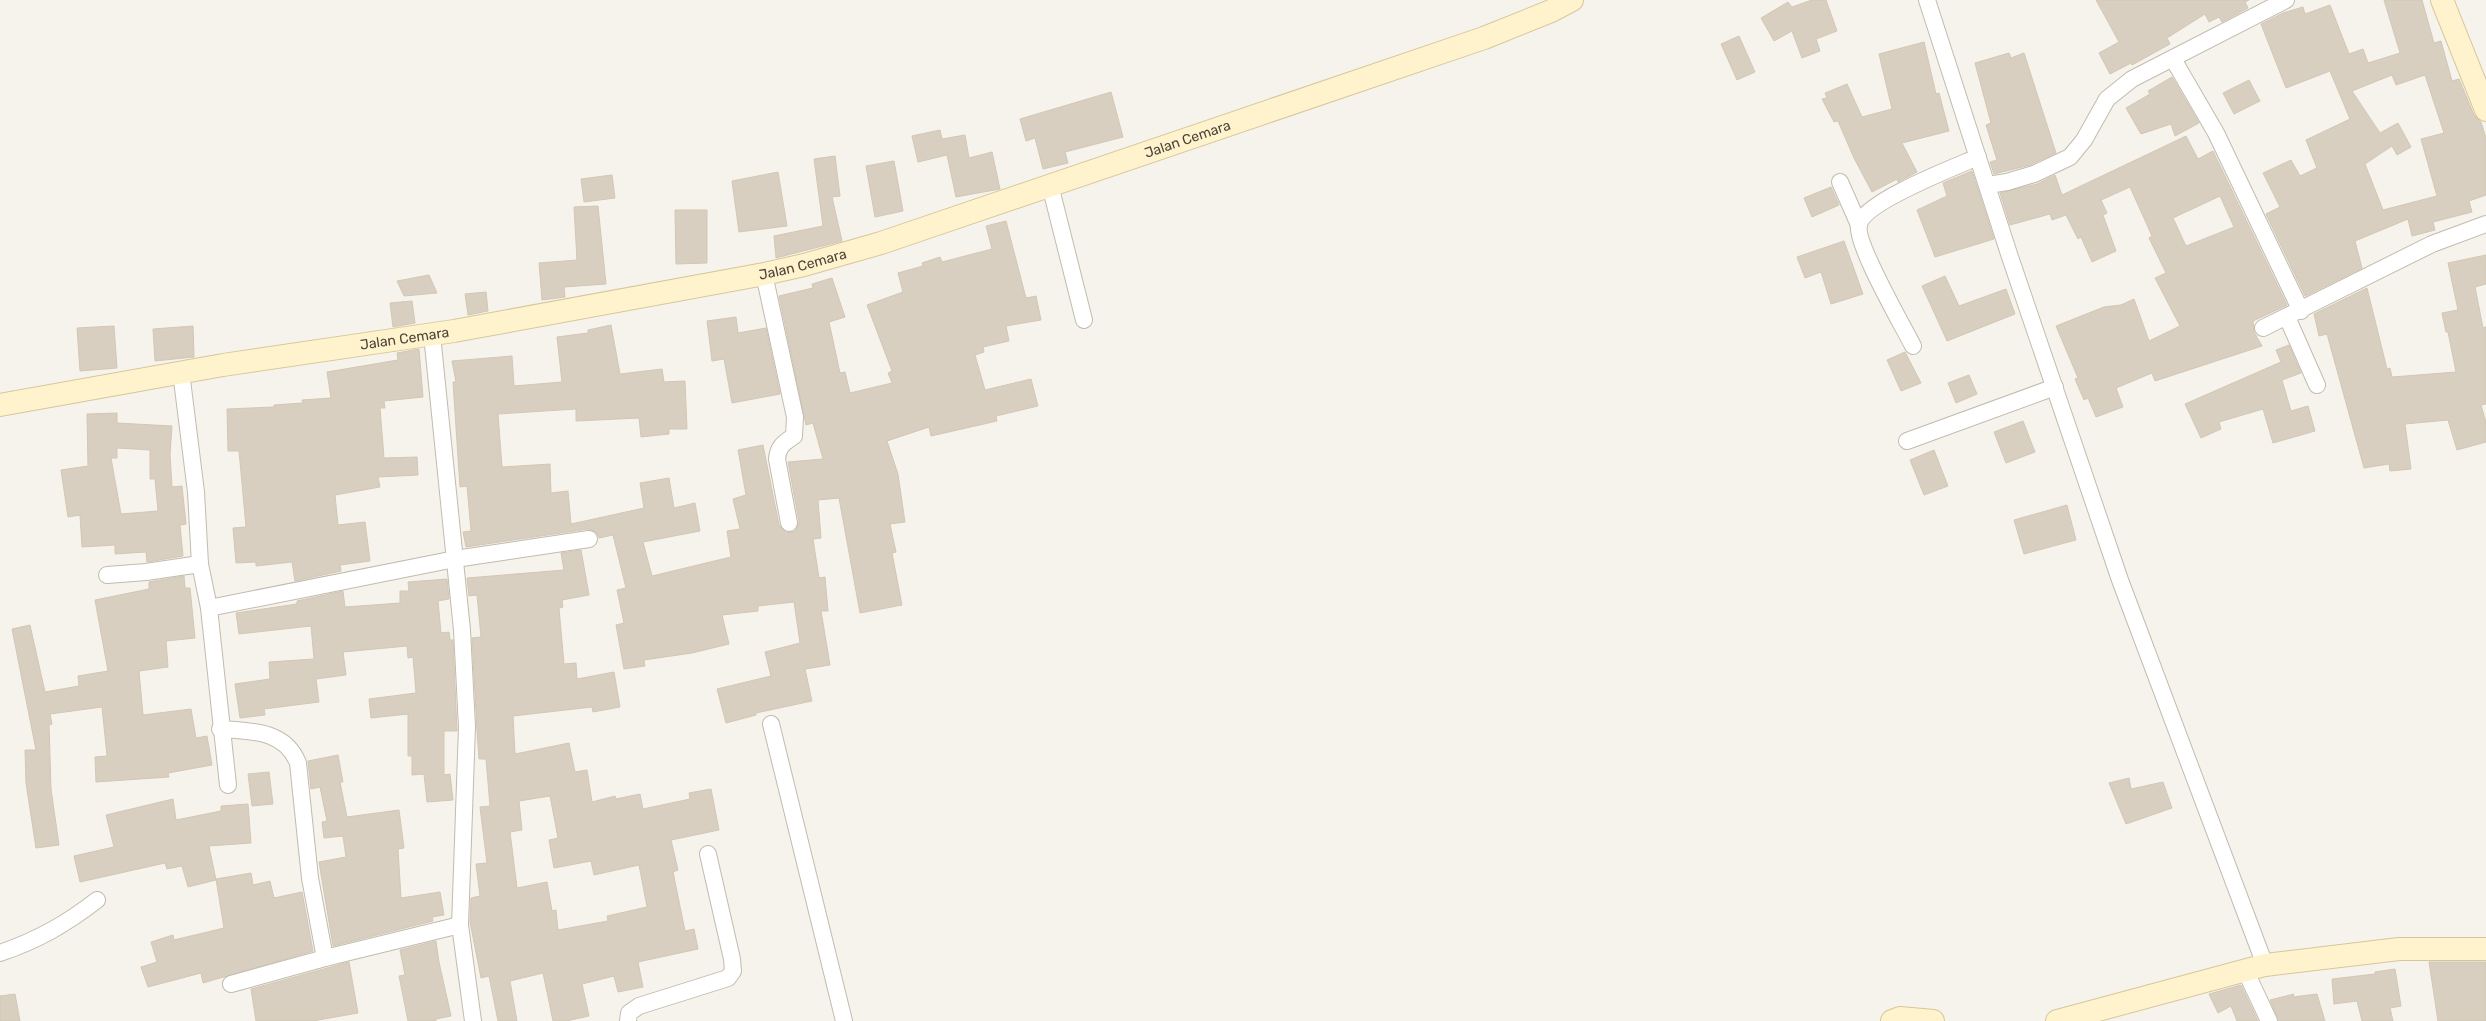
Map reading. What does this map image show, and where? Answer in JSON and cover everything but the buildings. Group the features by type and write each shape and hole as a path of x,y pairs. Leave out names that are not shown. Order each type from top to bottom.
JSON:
{"street":[{"name":"Jalan Cemara","path":"0,405 181,372 432,335 804,265 881,243 1484,38 1551,11 1572,0"},
{"path":"1927,0 2009,254 2255,968 2269,1021"},
{"path":"1988,185 2007,182 2034,174 2070,157 2084,140 2108,100 2132,79 2286,0"},
{"path":"2442,0 2486,109"},
{"path":"2173,58 2216,133 2294,314 2316,385"},
{"path":"1859,225 1864,216 1883,202 1978,157"},
{"path":"1840,182 1859,225 1865,250 1913,346"},
{"path":"1050,185 1084,320"},
{"path":"2263,328 2432,244 2486,224"},
{"path":"764,274 795,416 794,436 782,444 778,450 777,459 788,524"},
{"path":"432,335 462,630 467,727 460,925 472,1021"},
{"path":"181,372 196,492 200,564 209,608 220,729 228,785"},
{"path":"1907,441 2055,387"},
{"path":"209,608 455,559 589,539"},
{"path":"107,575 146,572 200,564"},
{"path":"772,724 844,1021"},
{"path":"220,729 260,732 285,742 294,753 298,763 310,878 325,958"},
{"path":"628,1021 629,1013 639,1006 728,978 733,971 732,959 708,854"},
{"path":"0,953 39,938 69,922 97,900"},
{"path":"231,984 325,958 460,925"},
{"path":"2057,1021 2255,968 2399,949 2486,949"},
{"path":"1892,1021 1900,1018 1934,1021"}]}
